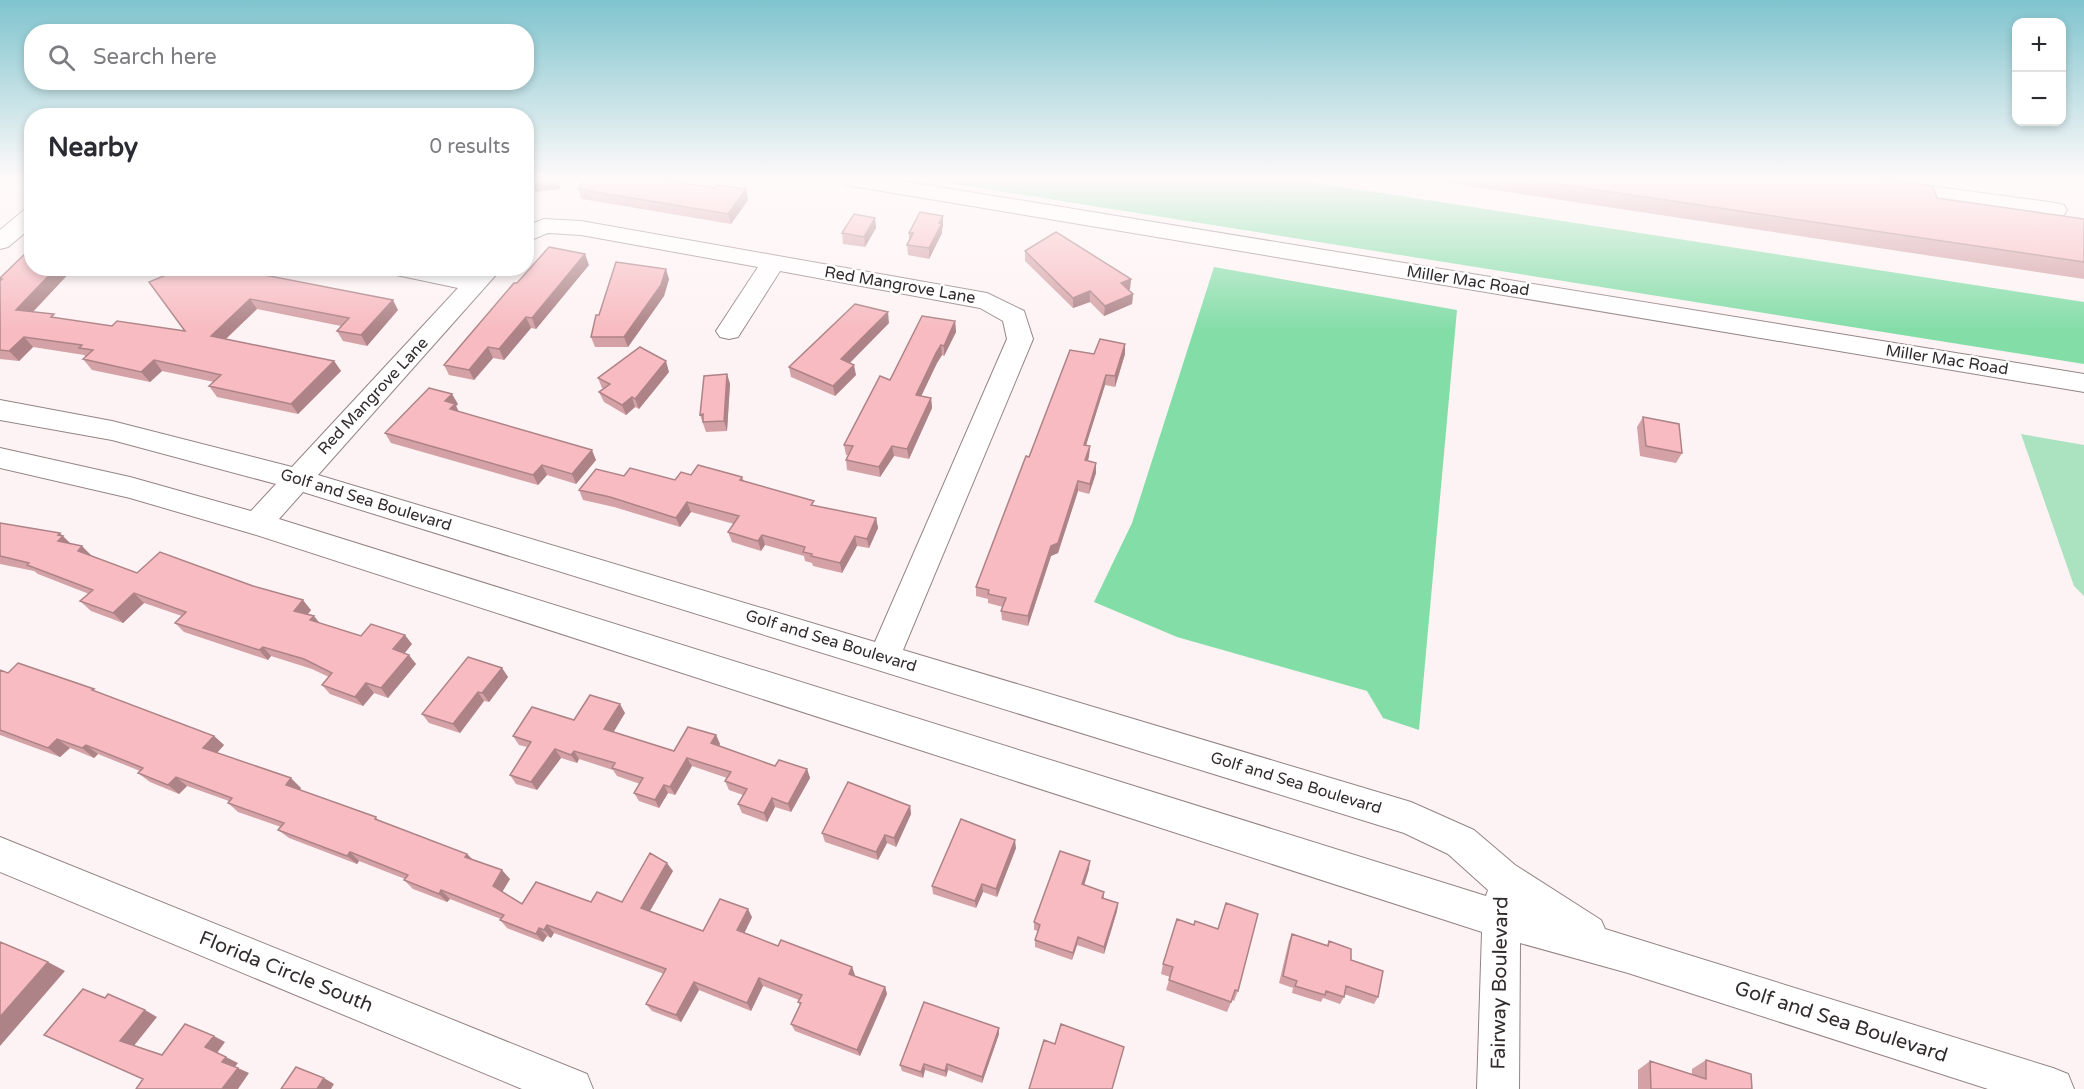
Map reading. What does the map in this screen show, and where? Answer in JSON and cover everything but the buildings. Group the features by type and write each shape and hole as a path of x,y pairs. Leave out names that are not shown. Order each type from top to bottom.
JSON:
{"street":[{"path":"0,242 10,230"},
{"name":"Red Mangrove Lane","path":"591,230 987,301 1015,317 1020,339 884,657"},
{"name":"Miller Mac Road","path":"1159,230 2084,383"},
{"path":"729,331 774,262"},
{"name":"Red Mangrove Lane","path":"257,524 483,277"},
{"name":"Golf and Sea Boulevard","path":"0,410 84,424 181,446 296,479 1411,819 1461,842 1502,878 1573,926 1628,954"},
{"name":"Golf and Sea Boulevard","path":"0,458 144,490 257,524 1501,919 1628,954 2053,1089"},
{"name":"Florida Circle South","path":"0,854 572,1089"},
{"name":"Fairway Boulevard","path":"1498,1089 1502,878"}],"shaded area":[{"path":"1242,230 1619,230 2084,302 2084,364"},
{"path":"1214,267 1457,310 1419,730 1383,718 1367,691 1177,637 1094,602 1132,523"},
{"path":"2021,434 2084,445 2084,596 2074,586"}]}
